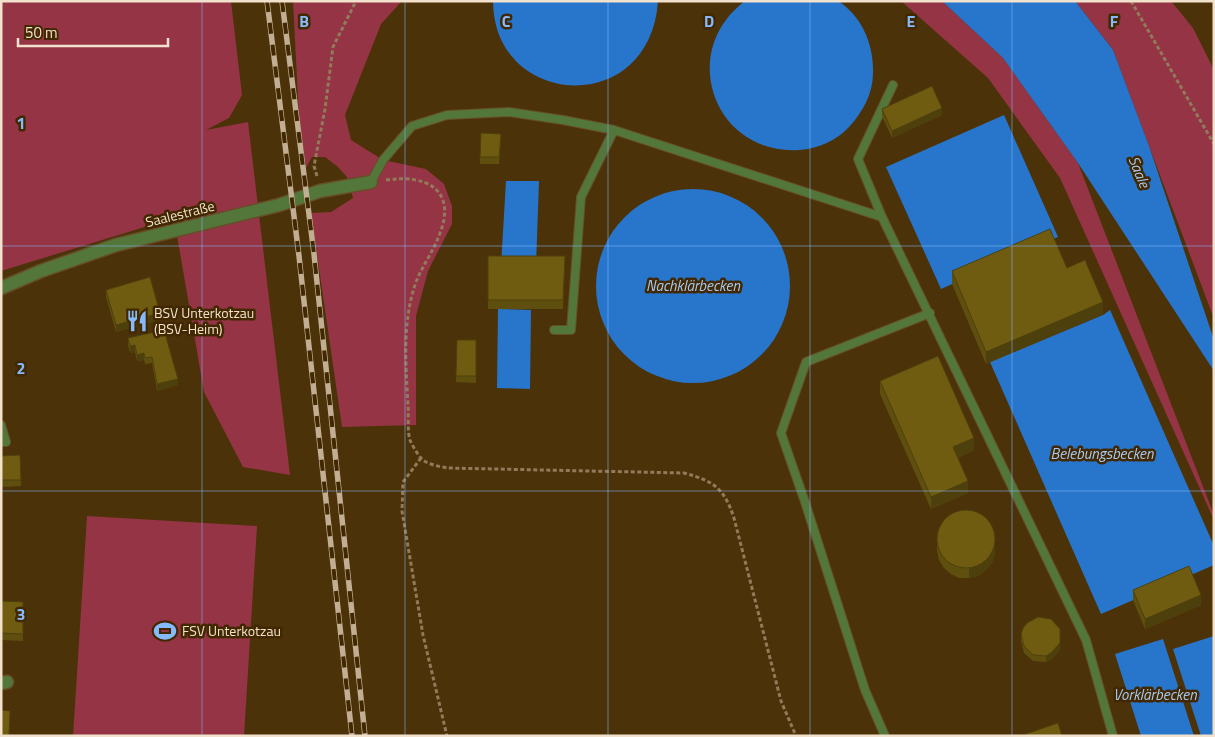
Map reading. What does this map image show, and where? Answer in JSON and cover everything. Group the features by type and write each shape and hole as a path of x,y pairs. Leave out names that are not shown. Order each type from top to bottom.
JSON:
{"street":[{"name":"Saalestraße","path":"1,288 41,271 116,245 279,205 320,191 371,182"}],"lane":[{"path":"892,85 858,159 882,217 930,313 1086,640 1113,736"},
{"path":"371,182 383,160 412,126 447,115 509,112 614,130 882,217"},
{"path":"554,330 571,330 581,197 614,130"},
{"path":"885,736 865,690 781,433 806,362 930,313"},
{"path":"1,425 6,442 1,442"}],"path":[{"path":"320,191 314,166 325,109 333,47 356,1"},
{"path":"1131,1 1214,144"},
{"path":"371,182 393,179 421,180 432,185 440,192 444,204 440,234 415,284 406,327 410,439 421,458 432,465 448,468 684,473 703,478 715,486 722,493 732,510 781,701 796,736"},
{"path":"421,458 403,482 402,511 423,635 447,736"}],"shaded area":[{"path":"1,1 231,1 242,95 229,118 206,130 248,122 290,475 243,467 204,392 174,218 1,271"},
{"path":"293,1 402,1 381,24 345,115 351,140 383,160 426,169 444,184 452,206 452,224 428,271 416,316 416,425 342,427 311,213 331,212 353,198 347,177 325,157 312,157 306,168 299,118"},
{"path":"901,1 942,1 1003,58 1078,163 1214,515 1214,520 1060,178 988,78"},
{"path":"1075,1 1171,1 1193,28 1214,70 1214,319 1113,50"},
{"name":"FSV Unterkotzau","path":"87,516 257,526 244,736 73,736"}],"water":[{"path":"493,1 658,1 649,39 629,66 602,81 572,85 543,79 518,63 500,37"},
{"path":"745,1 838,1 860,23 869,42 873,62 873,80 869,95 859,115 839,136 820,146 806,149 769,147 745,136 727,118 715,96 710,72 713,46 724,22"},
{"name":"Saale","path":"942,1 1075,1 1113,50 1149,146 1214,340 1214,371 1078,163 1003,58"},
{"path":"1004,115 1058,237 941,289 886,167"},
{"path":"506,181 539,181 536,266 501,266"},
{"name":"Nachklärbecken","path":"683,189 703,189 739,200 762,217 774,232 783,249 790,276 790,296 783,323 774,340 762,355 747,367 730,376 703,383 683,383 647,372 631,361 618,348 607,332 600,314 596,296 596,276 607,240 618,224 631,211 647,200 665,193"},
{"path":"498,309 531,310 530,389 497,388"},
{"name":"Belebungsbecken","path":"1110,310 1214,546 1214,565 1101,614 990,362 1103,315"},
{"name":"Vorklärbecken","path":"1214,636 1214,736 1201,736 1173,649"},
{"name":"Vorklärbecken","path":"1163,639 1194,736 1141,736 1115,654"}],"building":[{"path":"932,86 942,108 892,131 882,109"},
{"path":"481,133 501,134 499,157 480,157"},
{"path":"1050,229 1067,268 1085,260 1103,302 986,352 952,271"},
{"path":"488,256 565,256 563,300 488,300"},
{"path":"150,277 160,313 116,325 106,290"},
{"path":"164,330 178,379 157,384 152,357 145,358 144,353 137,355 135,345 130,346 128,338"},
{"path":"457,340 476,340 476,376 456,376"},
{"path":"938,356 974,438 953,447 968,481 931,497 880,381"},
{"path":"20,455 21,480 1,480 1,456"},
{"path":"966,510 977,512 990,523 995,539 993,550 982,563 966,568 955,566 942,555 937,539 939,528 950,515"},
{"path":"1189,566 1201,595 1145,619 1133,590"},
{"path":"1,601 23,602 23,634 1,633"},
{"path":"1038,617 1051,619 1060,629 1060,643 1046,656 1033,655 1024,646 1021,634 1027,623"},
{"path":"1,710 10,711 9,736 1,736"},
{"path":"1058,723 1062,736 1020,736"}],"railway":[{"path":"267,1 299,256 352,736"},
{"path":"282,1 314,254 365,736"}],"place":[{"name":"BSV Unterkotzau (BSV-Heim)","path":"137,321"},
{"name":"FSV Unterkotzau","path":"165,631"}]}
